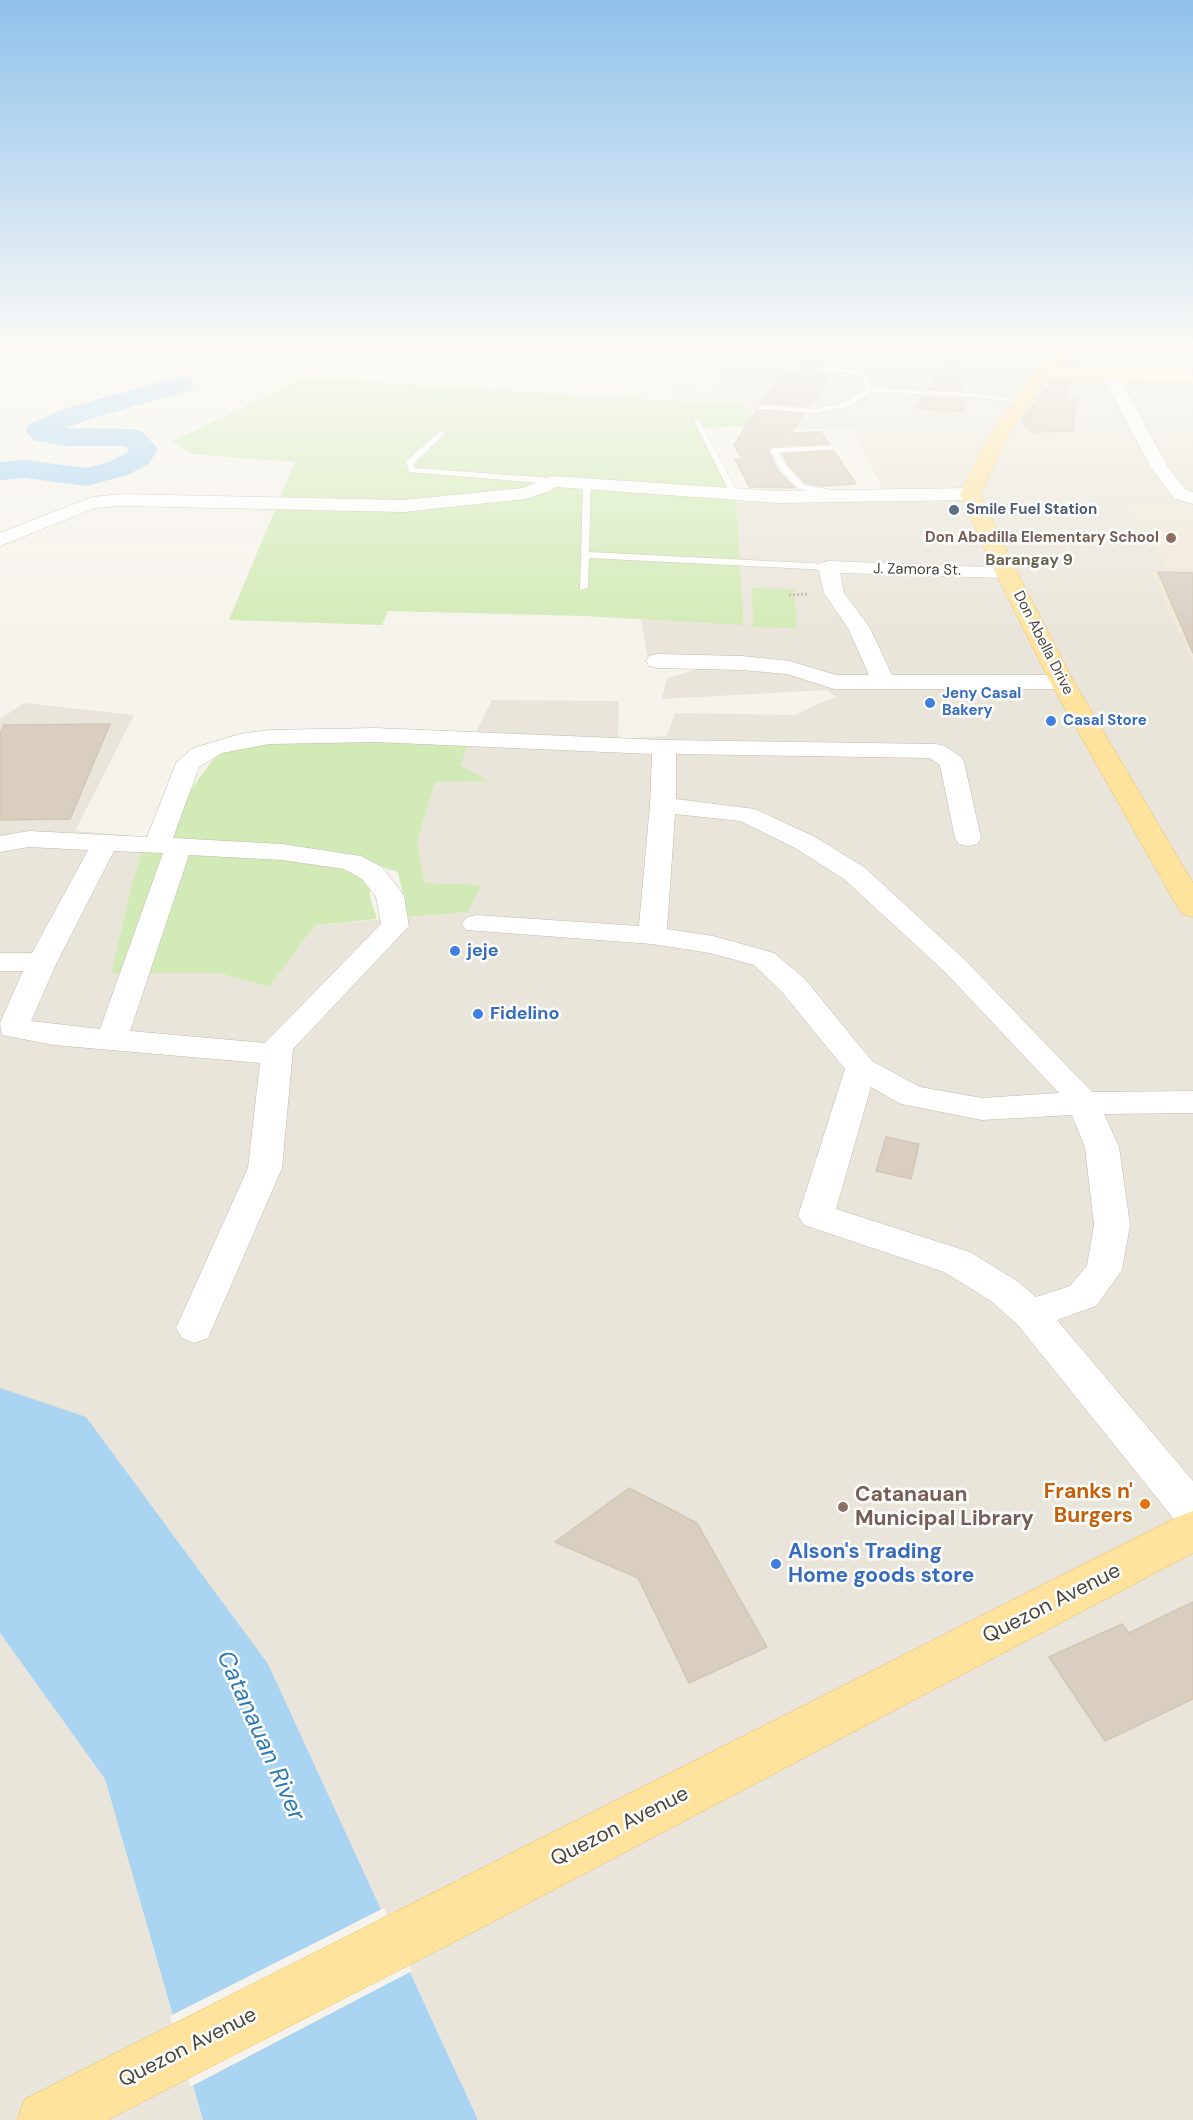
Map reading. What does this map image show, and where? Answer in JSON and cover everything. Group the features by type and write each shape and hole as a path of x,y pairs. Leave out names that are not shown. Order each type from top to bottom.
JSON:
{"main road":[{"path":"970,494 995,445"},
{"name":"Don Abella Drive","path":"970,494 1006,572 1062,682 1193,908"},
{"name":"Quezon Avenue","path":"46,2120 462,1909 1193,1531"}],"street":[{"path":"1148,445 1160,468 1180,494 1193,498"},
{"path":"0,540 92,503 121,500 404,506 525,493 544,487 552,481 735,495 831,498 970,494"},
{"path":"828,567 834,593 859,628 884,683"},
{"name":"J. Zamora St.","path":"828,567 1006,572"},
{"path":"657,661 742,663 790,668 834,682 1062,682"},
{"path":"111,1041 168,845 188,763 213,748 240,741 269,737 375,735 664,747 936,751 952,762 968,838"},
{"path":"652,935 663,805 664,747"},
{"path":"663,805 746,814 804,842 854,873 955,966 1064,1080 1083,1103 1102,1147 1112,1225 1104,1270 1083,1296 1030,1314"},
{"path":"0,844 30,839 282,852 351,862 372,873 390,896 395,926 278,1046 265,1168 195,1328"},
{"path":"105,842 42,962 13,1028 111,1041 277,1054"},
{"path":"476,924 652,935 712,945 764,959 793,985 861,1068 912,1096 982,1109 1083,1103 1193,1102"},
{"path":"0,963 42,962"},
{"path":"861,1068 816,1216 957,1262 1004,1291 1030,1314 1193,1510"}],"lane":[{"path":"429,445 409,464 412,470 552,481"},
{"path":"709,445 735,495"},
{"path":"831,448 774,450 782,466 801,487 824,491 831,498"},
{"path":"583,588 587,483"},
{"path":"585,555 828,567"}],"shaded area":[{"path":"861,445 1193,445 1193,2120 478,2120 268,1664 0,1396 0,719 24,703 134,715 75,831 146,837 111,973 219,973 269,987 315,925 468,912 425,883 417,842 435,782 487,780 459,765 492,700 619,701 618,739 667,736 675,713 796,715 836,697 827,690 662,699 667,678 712,665 649,664 641,619 744,624 737,502 811,503 887,499"},
{"name":"Don Abadilla Elementary School","path":"1127,505 1193,505 1193,570 1169,570"},
{"path":"1150,571 1193,572 1193,662"},
{"path":"0,1633 105,1779 203,2120 0,2120"}],"green space":[{"path":"176,445 707,445 736,493 744,625 584,616 388,611 382,625 229,620 295,462 193,454"},
{"path":"752,588 794,589 797,628 753,627"},
{"path":"273,740 470,742 460,765 489,781 435,782 417,842 425,883 481,885 468,912 408,917 398,872 335,852 168,841 188,793 219,752"},
{"path":"142,851 351,862 370,886 370,898 377,919 315,925 269,987 219,973 111,973"}],"water":[{"name":"Catanauan River","path":"0,1388 86,1417 268,1664 478,2120 203,2120 105,1779 0,1633"}],"pier":[{"path":"384,1908 412,1971 190,2087 170,2016"}],"building":[{"path":"734,445 803,445 774,446 768,449 777,470 795,488 749,487 735,459 742,459"},
{"path":"834,451 856,484 822,486 805,483 788,464 783,454"},
{"path":"1158,572 1193,573 1193,653"},
{"path":"110,724 70,819 0,820 0,734 4,725"},
{"path":"886,1137 919,1144 911,1179 876,1171"},
{"path":"629,1488 697,1523 767,1647 689,1683 638,1578 555,1542"},
{"path":"1193,1602 1193,1699 1105,1741 1049,1657 1122,1624 1129,1633"}],"waterway":[{"path":"0,471 25,469 87,477 117,469 139,458 144,449 140,445"}],"place":[{"name":"Smile Fuel Station","path":"954,510"},
{"name":"Don Abadilla Elementary School","path":"1171,538"},
{"name":"Jeny Casal Bakery","path":"930,703"},
{"name":"Casal Store","path":"1051,721"},
{"name":"jeje","path":"455,951"},
{"name":"Fidelino","path":"478,1014"},
{"name":"Franks n' Burgers","path":"1145,1504"},
{"name":"Catanauan Municipal Library","path":"843,1507"},
{"name":"Alson's Trading Home goods store","path":"776,1564"}],"district":[{"name":"Barangay 9","path":"1029,561"}]}
